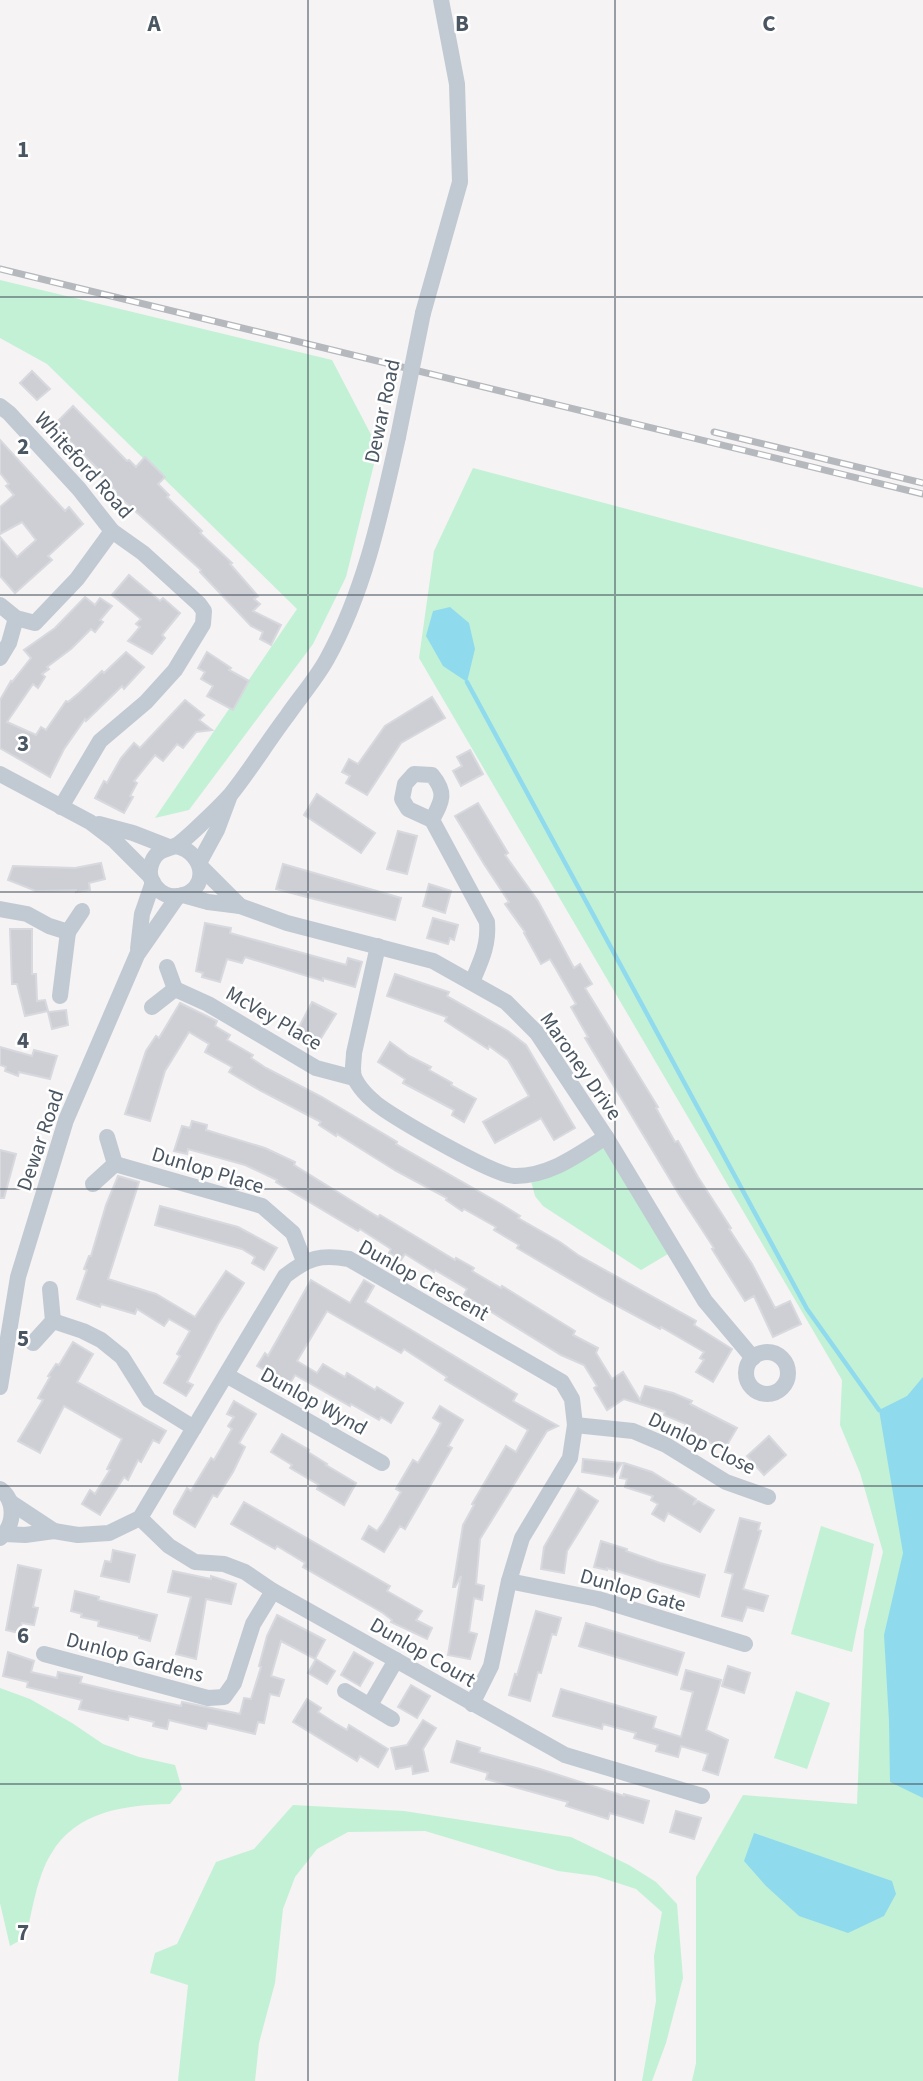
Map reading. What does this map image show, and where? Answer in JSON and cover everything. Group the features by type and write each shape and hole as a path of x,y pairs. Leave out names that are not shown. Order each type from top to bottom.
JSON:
{"street":[{"name":"Dewar Road","path":"172,846 229,796 326,661 348,615 375,540 423,313 460,182 457,84 441,0"},
{"name":"Whiteford Road","path":"0,407 9,413 79,489 112,531 143,553 199,604 204,618 193,642 161,687 100,741 61,807"},
{"path":"0,605 16,618 35,623 77,579 112,531"},
{"path":"0,658 9,643 16,618"},
{"path":"0,774 90,822 116,841 162,893 181,895 193,889 198,882 199,864 189,849 90,822"},
{"name":"Dewar Road","path":"199,864 217,830 229,796"},
{"path":"432,820 487,922 485,952 472,982"},
{"path":"151,879 152,861 162,850 172,846"},
{"name":"Maroney Drive","path":"199,864 240,906"},
{"name":"Dewar Road","path":"137,955 142,914 151,879"},
{"name":"Dewar Road","path":"0,1387 18,1278 66,1120 137,955 181,895"},
{"name":"Maroney Drive","path":"181,895 240,906 287,923 433,961 506,1002 537,1033 606,1136 705,1301 753,1358"},
{"path":"0,909 27,914 49,926 68,932"},
{"path":"60,996 68,932 82,911"},
{"path":"378,946 354,1053 354,1078 365,1093 384,1109 488,1168 510,1176 550,1171 606,1136"},
{"path":"152,1007 175,989 167,967"},
{"name":"McVey Place","path":"175,989 218,1009 316,1068 354,1078"},
{"path":"93,1184 116,1164 107,1137"},
{"name":"Dunlop Place","path":"116,1164 262,1206 293,1233 304,1261"},
{"name":"Dunlop Crescent","path":"304,1261 328,1255 349,1259 562,1382 572,1399 575,1425 570,1458 522,1538 509,1581 491,1666 472,1704"},
{"path":"2,1536 54,1531 78,1535 109,1533 140,1518 285,1276 304,1261"},
{"path":"33,1343 53,1321 50,1289"},
{"path":"53,1321 101,1340 121,1357 149,1400 194,1428"},
{"name":"Dunlop Wynd","path":"226,1375 382,1463"},
{"name":"Dunlop Close","path":"575,1425 633,1431 666,1445 726,1482 768,1497"},
{"path":"0,1489 10,1502 54,1531"},
{"path":"2,1536 11,1520 10,1502"},
{"name":"Dunlop Court","path":"140,1518 169,1546 195,1562 223,1564 245,1572 565,1755 702,1796"},
{"name":"Dunlop Gate","path":"509,1581 598,1599 745,1644"},
{"name":"Dunlop Gardens","path":"44,1654 208,1698 224,1697 234,1683 254,1624 274,1591"},
{"path":"370,1705 396,1660"},
{"path":"345,1690 392,1719"}],"green space":[{"path":"0,280 332,360 378,448 346,577 313,644 189,810 155,818 297,609 47,364 0,338"},
{"path":"473,468 923,588 923,2081 692,2081 696,2063 696,1877 743,1795 857,1804 864,1630 883,1552 860,1473 840,1425 842,1380 419,658 434,551"},
{"path":"605,1139 673,1251 641,1270 543,1206 535,1196 530,1177"},
{"path":"821,1526 874,1544 852,1652 791,1634"},
{"path":"0,1688 30,1699 103,1744 139,1757 175,1765 182,1789 170,1804 136,1806 103,1813 74,1828 61,1840 46,1863 26,1937 10,1946 0,1903"},
{"path":"796,1691 830,1703 807,1769 774,1758"},
{"path":"293,1805 404,1811 571,1837 629,1865 656,1882 677,1904 683,1978 666,2043 652,2081 642,2081 656,2001 654,1956 662,1912 636,1889 596,1876 558,1871 425,1831 348,1832 317,1849 295,1877 283,1909 275,1983 259,2043 255,2081 178,2081 188,1985 150,1973 155,1953 177,1944 216,1862 254,1849"}],"water":[{"path":"450,607 469,623 475,649 467,682 443,666 426,636 433,611"},
{"path":"923,1377 923,1798 890,1782 884,1635 903,1553 879,1410 907,1396"},
{"path":"754,1833 892,1881 896,1894 884,1916 848,1933 799,1916 766,1886 744,1861"}],"building":[{"path":"32,371 50,389 37,400 20,383"},
{"path":"73,406 127,461 136,467 145,457 165,477 158,484 169,495 167,497 232,563 230,564 258,596 254,599 260,604 253,611 281,625 271,645 260,639 263,632 251,626 201,570 115,493 99,474 101,472 54,425"},
{"path":"0,440 65,511 69,507 83,524 48,556 52,560 15,593 0,576 0,537 17,557 36,540 22,522 0,534 0,507 14,495 0,473"},
{"path":"129,575 160,601 163,598 180,613 162,635 165,638 152,654 128,641 140,627 136,624 141,619 112,595"},
{"path":"85,597 95,605 100,598 112,606 100,620 103,622 95,632 91,629 47,667 49,669 42,674 45,677 38,688 33,684 7,722 36,735 41,727 46,730 66,701 79,693 102,671 104,673 126,652 144,667 124,689 122,686 86,721 85,719 64,749 50,777 0,748 0,700 11,681 31,658 24,650 55,628"},
{"path":"207,652 231,668 229,670 249,681 233,710 207,696 213,686 201,679 205,672 198,668"},
{"path":"432,697 445,718 401,743 367,795 346,783 350,776 342,772 349,759 358,764 385,726"},
{"path":"185,700 204,715 199,720 212,730 196,732 183,748 177,744 163,761 155,755 134,781 137,783 130,796 133,797 124,813 95,798 104,781 107,783 121,758 134,743 140,748"},
{"path":"470,750 483,774 461,786 453,771 462,766 457,757"},
{"path":"317,794 375,833 361,853 304,815"},
{"path":"478,803 508,853 505,855 538,901 574,968 580,964 592,984 585,988 658,1107 656,1108 675,1142 678,1141 731,1228 729,1229 752,1264 775,1308 790,1301 801,1324 773,1337 754,1296 745,1301 712,1249 714,1248 585,1038 588,1037 571,1007 576,1004 556,969 550,959 541,964 525,932 505,904 509,902 455,816"},
{"path":"398,831 417,836 407,874 387,869"},
{"path":"101,863 105,879 89,883 90,890 36,891 8,880 13,866 75,868"},
{"path":"283,864 401,898 395,920 276,889"},
{"path":"429,884 451,891 445,913 423,906"},
{"path":"433,918 458,925 454,940 450,938 448,944 427,938"},
{"path":"205,923 231,928 230,933 346,965 348,958 362,962 355,987 323,978 323,981 245,957 242,963 227,959 220,982 202,977 203,973 196,971"},
{"path":"10,929 32,929 32,974 36,974 37,1001 45,1000 48,1011 25,1016 17,984 12,984"},
{"path":"395,974 449,992 447,996 508,1031 526,1045 575,1128 554,1140 541,1118 495,1143 483,1122 529,1096 508,1060 445,1021 447,1017 387,996"},
{"path":"312,1002 336,1014 318,1043 297,1031"},
{"path":"180,1003 217,1021 215,1026 230,1035 227,1040 253,1055 251,1058 266,1068 322,1097 397,1142 396,1144 501,1204 520,1216 518,1218 578,1255 696,1321 694,1325 732,1349 713,1382 696,1372 704,1360 700,1358 704,1352 602,1298 517,1248 519,1245 494,1230 496,1227 464,1209 462,1211 446,1200 447,1198 396,1171 337,1134 336,1136 319,1125 321,1122 229,1072 232,1067 205,1052 209,1044 189,1032 165,1071 150,1121 125,1114 146,1051 156,1036 159,1038"},
{"path":"66,1010 68,1025 52,1029 48,1012"},
{"path":"390,1042 431,1067 429,1070 452,1083 451,1085 476,1099 464,1122 452,1115 454,1110 403,1083 405,1079 378,1062"},
{"path":"0,1047 32,1056 34,1050 57,1056 50,1079 19,1072 18,1076 5,1071 6,1067 0,1065"},
{"path":"192,1121 207,1125 206,1130 265,1148 295,1162 294,1165 378,1217 380,1215 455,1260 456,1258 474,1268 472,1271 501,1288 502,1286 575,1331 573,1335 598,1348 596,1353 612,1379 623,1372 640,1400 645,1386 673,1393 737,1428 727,1445 720,1442 717,1447 685,1426 686,1424 664,1415 665,1412 624,1399 607,1410 584,1365 561,1355 464,1295 467,1289 405,1254 401,1260 389,1253 391,1249 360,1229 358,1231 276,1182 277,1180 245,1165 188,1149 187,1154 174,1151 182,1126 190,1128"},
{"path":"0,1150 16,1154 4,1198 0,1198"},
{"path":"118,1176 139,1182 108,1279 156,1294 195,1317 226,1271 244,1283 187,1382 193,1385 186,1396 164,1383 180,1356 177,1354 190,1331 169,1319 164,1326 137,1309 135,1314 77,1299 87,1270 84,1269 91,1256"},
{"path":"160,1206 238,1227 277,1248 264,1270 252,1263 255,1257 242,1249 155,1225"},
{"path":"311,1280 350,1303 364,1280 374,1286 365,1302 517,1394 513,1401 558,1426 547,1431 480,1539 476,1584 484,1586 482,1600 474,1598 469,1632 477,1634 470,1659 448,1655 461,1576 453,1587 463,1525 474,1505 472,1504 506,1446 516,1452 528,1430 445,1380 447,1377 404,1349 401,1353 327,1311 297,1361 317,1373 323,1364 345,1377 347,1373 403,1403 391,1423 381,1417 379,1420 351,1404 350,1406 295,1375 289,1385 257,1366 265,1353 268,1356"},
{"path":"73,1342 93,1354 77,1382 166,1431 159,1443 153,1440 141,1462 138,1460 128,1480 124,1477 100,1515 82,1504 90,1490 95,1494 110,1470 107,1469 122,1439 64,1406 40,1453 18,1441 43,1400 38,1398 50,1377 48,1376 56,1364 59,1365"},
{"path":"234,1401 256,1414 239,1443 245,1447 233,1472 217,1497 213,1495 195,1527 174,1514 174,1511 187,1488 191,1491 211,1458 214,1460 232,1429 228,1426 234,1417 227,1414"},
{"path":"440,1406 463,1420 448,1446 452,1448 405,1529 400,1526 384,1552 362,1539 369,1526 377,1531 383,1523 401,1492 396,1489 413,1460 418,1463 436,1433 441,1423 433,1418"},
{"path":"282,1434 356,1483 344,1505 317,1489 319,1485 290,1468 292,1465 271,1452"},
{"path":"769,1436 786,1455 764,1475 747,1456"},
{"path":"583,1459 622,1463 613,1477 582,1472"},
{"path":"624,1463 652,1472 696,1499 693,1505 698,1501 714,1510 700,1532 668,1513 664,1521 652,1514 658,1504 651,1500 653,1496 625,1487 627,1479 620,1478"},
{"path":"578,1488 598,1501 567,1551 564,1573 541,1569 544,1547"},
{"path":"244,1502 390,1586 387,1591 422,1611 416,1620 432,1628 427,1639 391,1622 383,1613 303,1567 305,1563 277,1546 275,1549 231,1524"},
{"path":"740,1518 760,1523 758,1530 761,1531 743,1589 768,1596 763,1611 747,1607 742,1621 722,1616 733,1574 725,1572"},
{"path":"601,1541 660,1563 705,1575 699,1597 607,1568 594,1567"},
{"path":"113,1550 135,1555 129,1582 101,1576 105,1561 111,1562"},
{"path":"18,1565 41,1570 33,1607 38,1608 34,1625 22,1623 19,1633 6,1630"},
{"path":"173,1571 211,1579 211,1576 236,1584 231,1604 206,1599 196,1659 176,1654 191,1597 168,1592"},
{"path":"75,1591 99,1597 98,1600 157,1615 150,1641 98,1626 99,1621 81,1617 82,1614 71,1611"},
{"path":"536,1611 561,1618 556,1635 552,1634 530,1701 509,1695"},
{"path":"277,1615 325,1640 315,1659 281,1641 271,1676 284,1680 279,1696 270,1694 264,1723 258,1722 255,1734 208,1723 206,1729 169,1720 167,1729 153,1726 154,1722 129,1716 128,1720 79,1709 82,1700 27,1687 28,1682 3,1676 8,1652 34,1661 31,1672 57,1678 58,1672 82,1677 80,1683 122,1693 181,1706 182,1702 240,1714 244,1698 251,1699 267,1636"},
{"path":"586,1623 684,1653 677,1675 579,1646"},
{"path":"354,1652 373,1663 360,1686 341,1675"},
{"path":"316,1659 335,1671 327,1684 308,1673"},
{"path":"728,1666 750,1673 744,1693 722,1686"},
{"path":"686,1670 721,1680 706,1730 728,1740 718,1775 703,1770 708,1754 681,1746 678,1757 656,1751 658,1745 634,1738 636,1733 603,1724 602,1729 553,1716 561,1689 656,1717 653,1728 681,1737 693,1692 681,1689"},
{"path":"411,1685 430,1696 417,1718 398,1707"},
{"path":"307,1699 321,1708 318,1712 335,1723 347,1730 349,1725 388,1749 378,1767 360,1756 357,1761 293,1722"},
{"path":"423,1720 436,1728 423,1749 428,1771 413,1774 412,1766 396,1769 391,1748 407,1745"},
{"path":"457,1741 480,1748 479,1752 624,1796 649,1801 643,1823 610,1813 608,1819 566,1806 568,1802 486,1779 488,1773 451,1762"},
{"path":"676,1811 701,1818 694,1839 670,1832"}],"waterway":[{"path":"467,682 807,1309 879,1410"}],"railway":[{"path":"0,269 923,494"},
{"path":"714,432 923,483"}]}
